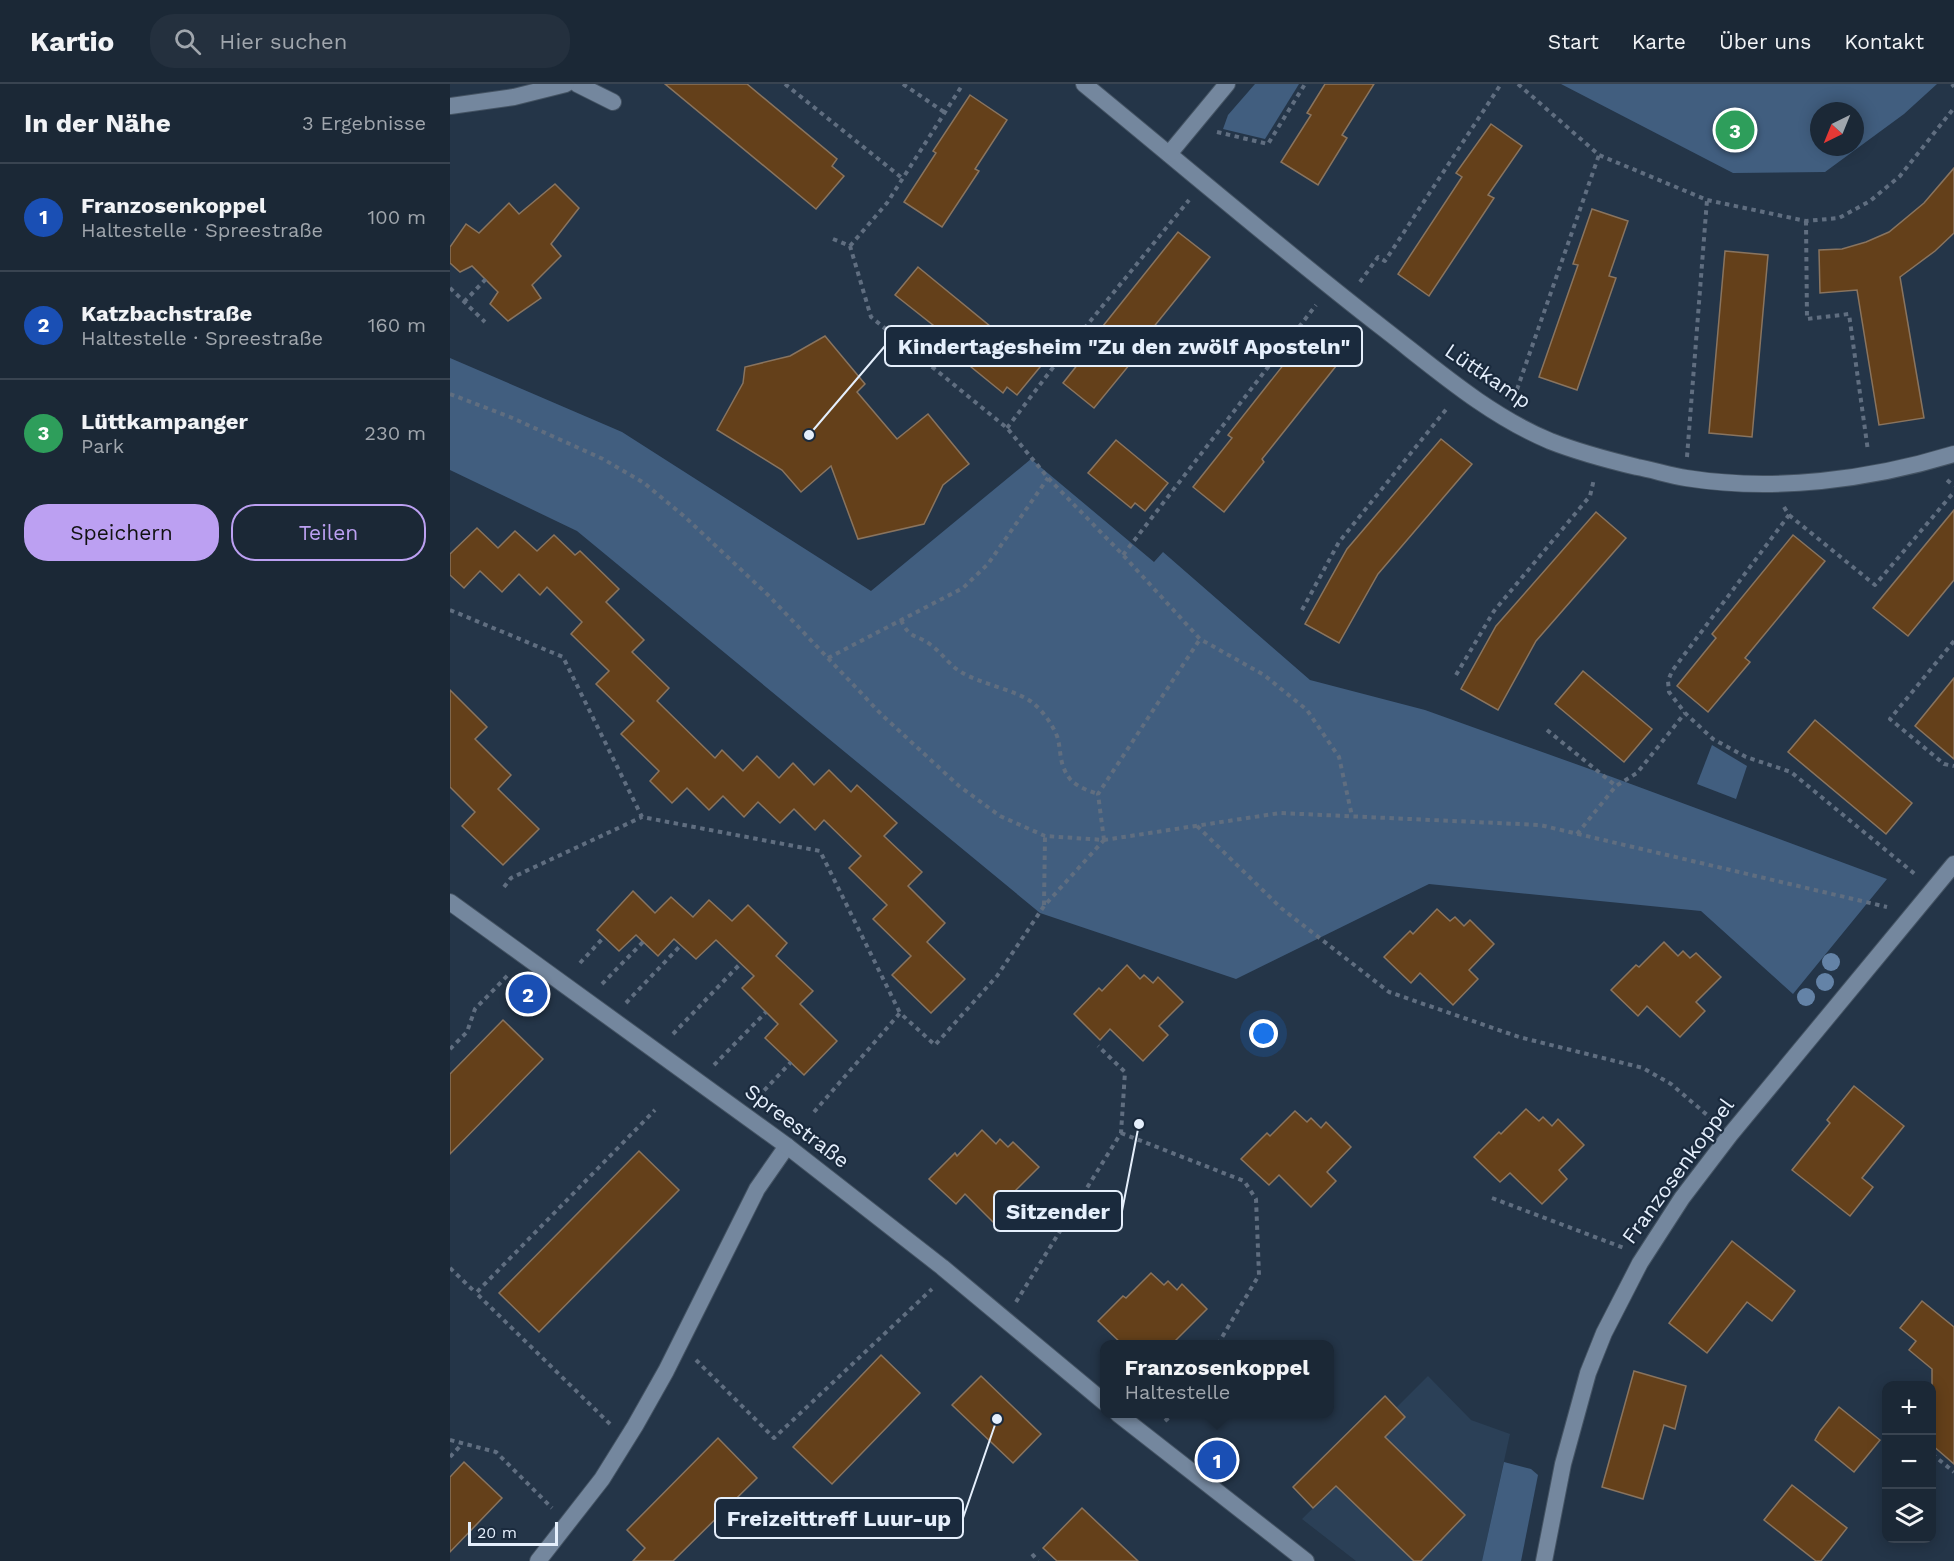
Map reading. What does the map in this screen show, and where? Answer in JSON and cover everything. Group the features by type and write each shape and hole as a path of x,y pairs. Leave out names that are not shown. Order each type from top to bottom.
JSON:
{"street":[{"path":"450,106 514,97 566,84"},
{"path":"577,84 613,102"},
{"name":"Lüttkamp","path":"1084,84 1288,254 1461,388 1506,419 1551,441 1600,458 1685,478 1776,484 1870,475 1914,466 1954,454"},
{"path":"1169,154 1227,84"},
{"name":"Franzosenkoppel","path":"1544,1561 1563,1464 1588,1372 1604,1333 1640,1263 1682,1198 1730,1135 1954,864"},
{"name":"Spreestraße","path":"450,902 787,1146 942,1267 1100,1399"},
{"path":"538,1561 602,1479 635,1426 666,1371 757,1189 787,1146"},
{"path":"1124,1418 1298,1559"}],"path":[{"path":"785,84 902,178"},
{"path":"903,84 944,112"},
{"path":"850,246 886,203 963,84"},
{"path":"1214,131 1268,144 1305,84"},
{"path":"1366,273 1378,257 1385,261 1501,84"},
{"path":"1518,84 1599,155 1707,200 1806,221 1839,218 1870,201 1900,176 1954,108"},
{"path":"1516,392 1599,155"},
{"path":"1007,428 1061,357 1192,197"},
{"path":"1686,460 1707,200"},
{"path":"1806,221 1807,319 1849,314 1869,458"},
{"path":"833,239 850,246"},
{"path":"850,246 871,317 1007,428 1048,478 1200,639 1264,675 1307,710 1339,757 1352,816"},
{"path":"464,302 486,279"},
{"path":"450,288 485,322"},
{"path":"1123,555 1321,300"},
{"path":"450,394 510,417 603,459 644,483 685,517 759,587 882,715 959,786 1000,816 1045,836 1104,840 1280,813 1540,825 1894,909"},
{"path":"1302,610 1339,542 1449,406"},
{"path":"828,658 963,588 988,564 1048,478"},
{"path":"1456,675 1494,611 1590,496 1594,478"},
{"path":"1780,500 1789,515 1875,585 1954,492"},
{"path":"1789,515 1672,671 1668,681 1669,692 1685,713 1713,739 1746,757 1791,772 1919,878"},
{"path":"450,610 563,657 642,817"},
{"path":"901,620 914,638 926,641 962,673 1032,702 1048,719 1057,737 1060,760 1071,780 1083,789 1098,794"},
{"path":"504,887 511,878 642,817 820,851 900,1013 935,1045 997,976 1044,906 1104,840 1098,794 1200,639"},
{"path":"1954,641 1890,719 1944,764 1954,766"},
{"path":"1577,834 1616,786 1637,773 1685,713"},
{"path":"1547,730 1616,786"},
{"path":"1197,825 1281,909 1389,992 1519,1037 1643,1068 1671,1084 1718,1124"},
{"path":"1044,906 1045,836"},
{"path":"580,963 604,937"},
{"path":"600,986 643,942"},
{"path":"625,1004 681,945"},
{"path":"671,1036 741,963"},
{"path":"450,1049 467,1032 475,1009 508,975"},
{"path":"713,1066 766,1012"},
{"path":"814,1112 900,1013"},
{"path":"1016,1302 1121,1134 1125,1072 1098,1046"},
{"path":"757,1098 791,1062"},
{"path":"476,1293 655,1110"},
{"path":"1121,1134 1244,1181 1256,1199 1258,1275 1220,1340"},
{"path":"1492,1198 1627,1250"},
{"path":"450,1268 614,1427"},
{"path":"693,1357 774,1438 933,1288"},
{"path":"1163,1423 1168,1418"},
{"path":"450,1440 496,1452 557,1512"},
{"path":"450,1457 462,1444"},
{"path":"1936,1457 1954,1472"},
{"path":"1032,1554 1038,1561"}],"shaded area":[{"path":"1255,84 1299,84 1265,139 1223,129 1228,115"},
{"path":"1561,84 1937,84 1904,114 1864,143 1864,102 1810,102 1810,156 1847,156 1825,172 1733,173"},
{"path":"450,358 622,432 871,591 1031,459 1154,562 1163,552 1310,680 1425,710 1887,879 1793,994 1701,911 1429,884 1236,979 1040,913 577,531 450,470"},
{"path":"1712,745 1747,766 1736,799 1697,784"},
{"path":"1428,1376 1471,1420 1510,1434 1482,1561 1356,1561 1302,1519 1405,1417 1396,1408"},
{"path":"1504,1462 1531,1469 1538,1475 1521,1561 1482,1561"}],"building":[{"path":"665,84 747,84 837,159 832,166 844,176 816,209"},
{"path":"1325,84 1374,84 1342,135 1347,138 1318,185 1281,162 1311,115 1307,113"},
{"path":"970,95 1007,120 975,169 979,171 942,227 904,202 936,153 933,151"},
{"path":"1491,124 1522,146 1488,195 1494,198 1429,296 1398,274 1462,177 1456,173"},
{"path":"1954,168 1954,233 1935,251 1900,277 1924,418 1879,425 1857,290 1820,293 1819,250 1842,249 1889,232 1924,203"},
{"path":"555,184 579,208 551,244 561,256 532,285 541,298 508,321 490,304 498,292 472,266 460,272 450,263 450,247 466,224 479,233 509,203 519,214"},
{"path":"1592,209 1628,221 1609,276 1616,278 1577,390 1539,377 1578,265 1573,264"},
{"path":"1178,232 1210,257 1131,355 1135,358 1094,408 1063,383 1102,334 1099,331"},
{"path":"1725,251 1768,255 1752,437 1709,433"},
{"path":"918,267 1040,367 1017,395 1007,387 1003,393 943,344 948,337 895,295"},
{"path":"1307,335 1340,361 1262,459 1264,462 1224,512 1193,487 1232,438 1228,435"},
{"path":"825,336 865,384 857,392 897,439 928,414 969,464 943,485 924,524 858,539 831,466 801,492 782,470 717,430 743,383 745,367 790,356"},
{"path":"1441,439 1472,464 1378,574 1339,643 1305,624 1347,549"},
{"path":"1116,440 1168,483 1145,511 1135,503 1131,508 1088,473"},
{"path":"1954,510 1954,580 1908,636 1873,608"},
{"path":"1596,512 1626,538 1536,641 1498,710 1461,689 1496,626"},
{"path":"477,528 498,548 515,531 537,551 554,535 575,555 580,551 619,589 606,602 644,640 632,652 669,688 657,701 715,758 722,750 743,771 757,756 779,778 793,763 814,785 829,770 851,792 857,785 897,823 884,836 922,872 908,886 945,923 927,942 965,979 931,1013 892,975 911,956 873,919 887,905 849,868 861,856 824,820 815,830 794,809 780,823 758,802 744,817 723,796 709,810 687,788 672,803 650,781 659,771 621,734 634,721 596,684 609,671 571,634 582,622 547,587 540,595 519,574 502,592 480,571 464,588 450,575 450,554"},
{"path":"1793,535 1825,561 1745,658 1750,662 1708,712 1677,686 1716,638 1712,634"},
{"path":"1583,671 1652,729 1624,762 1555,704"},
{"path":"1954,678 1954,759 1915,726"},
{"path":"450,690 487,727 475,739 511,775 498,789 539,829 503,865 462,826 475,812 450,787"},
{"path":"1815,720 1912,803 1886,834 1788,752"},
{"path":"633,891 655,913 671,897 693,917 709,900 732,921 748,905 787,943 776,956 813,991 800,1004 837,1041 804,1075 765,1038 778,1024 742,988 754,976 716,940 696,959 674,939 658,956 636,935 619,951 597,930"},
{"path":"1437,909 1450,921 1455,917 1464,926 1470,920 1494,944 1469,970 1478,979 1453,1005 1420,973 1411,983 1384,957 1410,931 1413,934"},
{"path":"1664,942 1678,956 1683,951 1690,958 1696,953 1721,977 1696,1002 1705,1011 1680,1037 1647,1006 1638,1016 1611,990"},
{"path":"1127,965 1140,979 1144,975 1153,983 1158,977 1183,1002 1159,1026 1168,1035 1143,1061 1110,1029 1100,1040 1074,1014 1099,988 1102,991"},
{"path":"503,1020 543,1059 450,1154 450,1074"},
{"path":"1854,1086 1904,1126 1862,1178 1873,1187 1850,1216 1792,1170 1830,1123 1827,1120"},
{"path":"1526,1109 1539,1121 1543,1117 1552,1126 1558,1119 1584,1145 1559,1170 1567,1179 1542,1204 1510,1173 1500,1182 1474,1157"},
{"path":"1295,1111 1307,1122 1311,1118 1321,1128 1326,1122 1351,1147 1327,1172 1336,1181 1311,1207 1279,1175 1269,1185 1241,1159 1267,1133 1270,1136"},
{"path":"982,1130 996,1144 1000,1139 1008,1147 1013,1142 1039,1167 1014,1192 1023,1201 998,1227 965,1194 956,1204 929,1179 955,1153 957,1156"},
{"path":"639,1151 679,1190 539,1332 499,1293"},
{"path":"1732,1241 1795,1291 1772,1321 1747,1302 1707,1353 1669,1323"},
{"path":"1151,1273 1164,1285 1168,1281 1177,1290 1182,1284 1207,1309 1176,1340 1118,1340 1098,1321 1123,1296 1126,1298"},
{"path":"1922,1301 1954,1327 1954,1464 1936,1448 1936,1381 1932,1381 1932,1369 1909,1350 1916,1341 1900,1328"},
{"path":"881,1355 920,1393 832,1484 793,1447"},
{"path":"1634,1371 1686,1386 1675,1429 1664,1425 1643,1499 1602,1487"},
{"path":"981,1376 1041,1434 1013,1463 952,1405"},
{"path":"1385,1396 1405,1417 1385,1437 1465,1515 1421,1561 1414,1561 1336,1486 1313,1508 1293,1487"},
{"path":"1839,1407 1880,1440 1854,1472 1815,1440"},
{"path":"718,1438 757,1478 673,1561 633,1561 645,1548 627,1530"},
{"path":"464,1462 502,1498 450,1552 450,1477"},
{"path":"1792,1485 1847,1528 1821,1561 1816,1561 1764,1520"},
{"path":"1082,1508 1138,1561 1057,1561 1043,1548"}],"place":[{"name":"Lüttkampanger","path":"1735,130"},
{"name":"Kindertagesheim \"Zu den zwölf Aposteln\"","path":"809,435"},
{"name":"Katzbachstraße","path":"528,994"},
{"name":"Sitzender","path":"1139,1124"},
{"name":"Freizeittreff Luur-up","path":"997,1419"},
{"name":"Franzosenkoppel","path":"1217,1460"}]}
